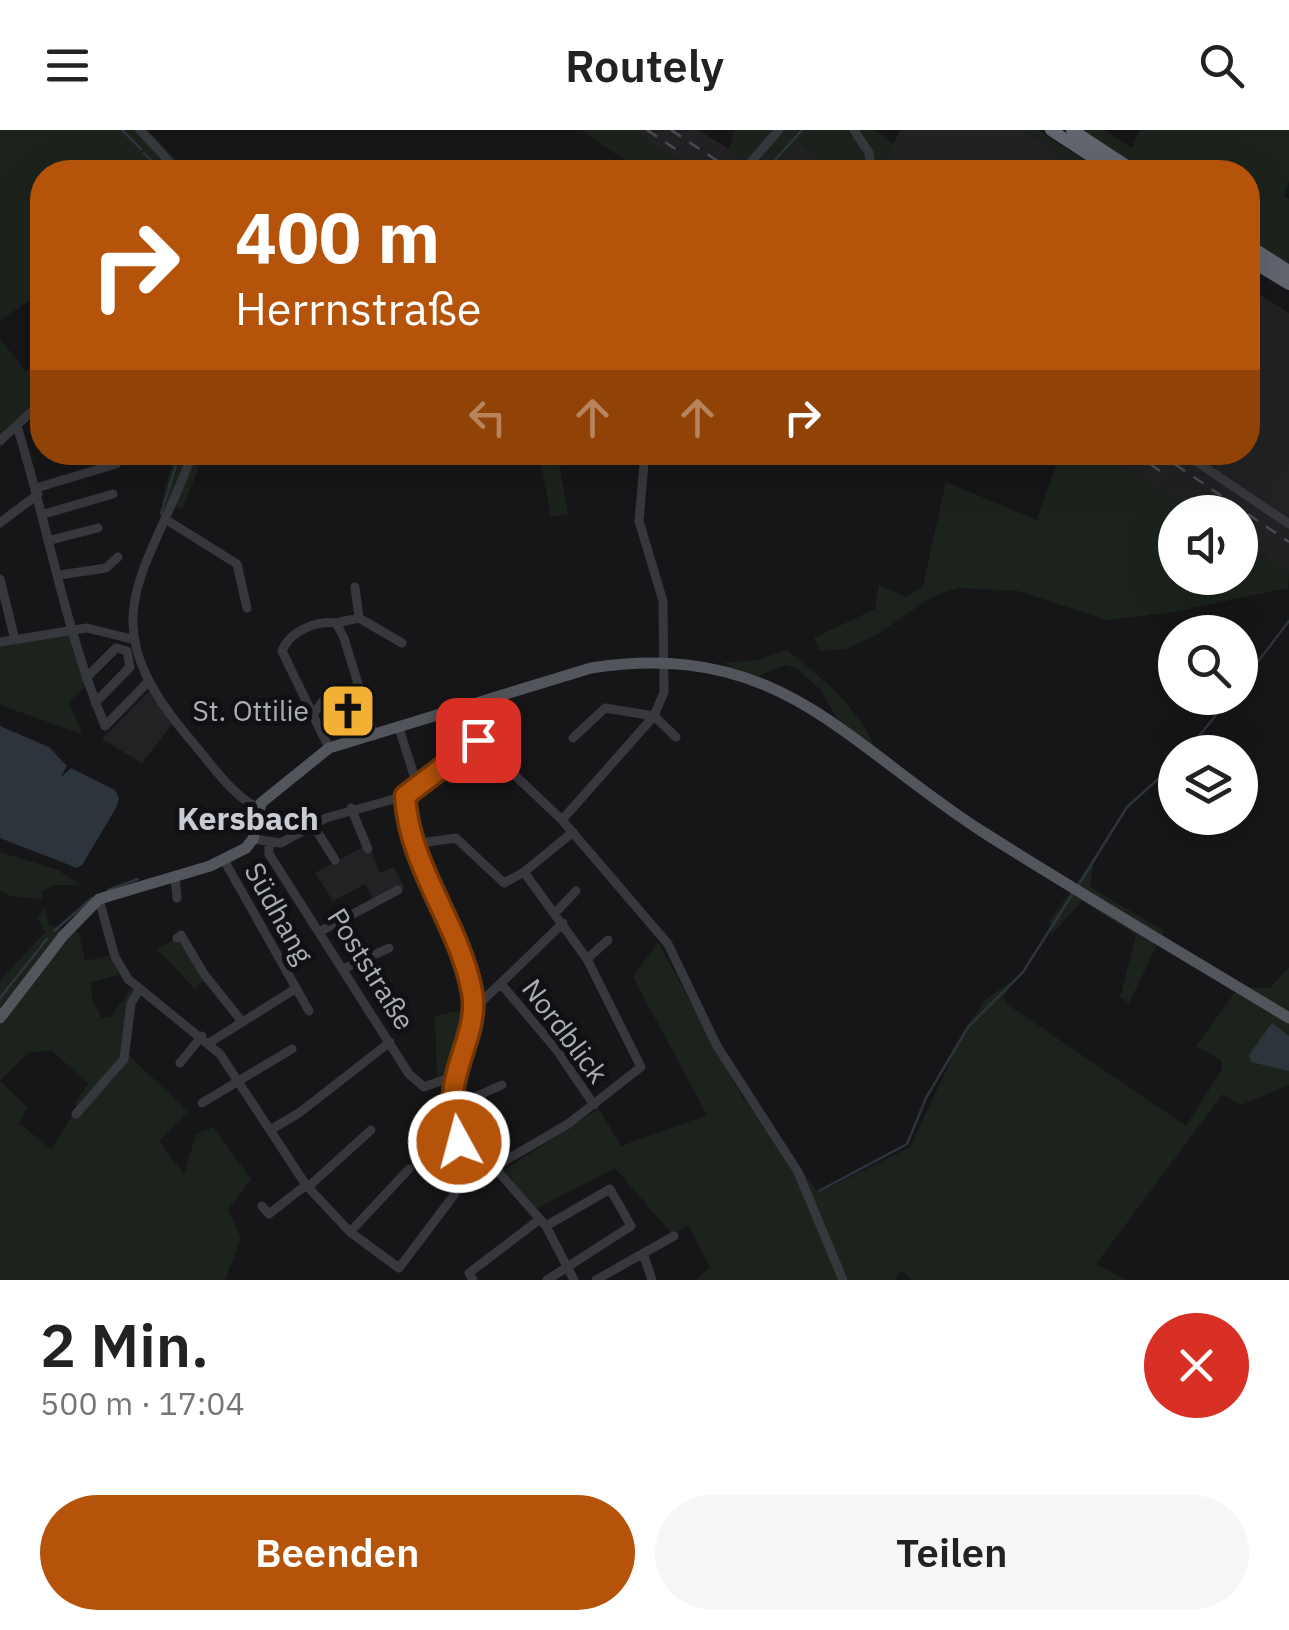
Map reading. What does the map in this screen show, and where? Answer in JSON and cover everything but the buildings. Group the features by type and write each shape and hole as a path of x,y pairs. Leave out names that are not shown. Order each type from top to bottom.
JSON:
{"highway":[{"path":"1051,130 1097,160"},
{"path":"1072,130 1118,160"},
{"path":"1260,253 1289,271"},
{"path":"1260,266 1289,284"}],"main road":[{"path":"0,1018 99,899 224,860 253,839 258,808 276,788 329,748 591,668 661,666 708,668 740,676 817,710 979,830 1289,1018"}],"street":[{"path":"140,130 168,160"},
{"path":"751,160 779,130"},
{"path":"854,130 870,160"},
{"path":"0,442 30,414"},
{"path":"17,426 51,540 71,629 105,726 148,682"},
{"path":"0,523 37,491 113,465"},
{"path":"188,465 136,588 132,639 148,682 191,740 241,796 258,808"},
{"path":"562,820 654,716 664,692 663,602 639,521 643,465"},
{"path":"1201,465 1289,524"},
{"path":"44,514 114,494"},
{"path":"166,520 237,564 247,608"},
{"path":"51,540 98,528"},
{"path":"60,575 106,568 118,557"},
{"path":"0,578 15,640"},
{"path":"354,588 359,618"},
{"path":"329,748 282,652 286,643 310,626 359,618 402,643"},
{"path":"336,623 374,736"},
{"path":"0,642 71,629 106,630 132,639"},
{"path":"86,678 116,648 128,650 130,667 95,702"},
{"path":"314,713 323,701 359,685"},
{"path":"573,738 604,708 654,716 676,736"},
{"path":"454,711 478,740 562,820 668,944 717,1046 798,1172 843,1280"},
{"path":"400,728 418,788"},
{"path":"253,839 281,843 351,808 405,796 478,740"},
{"path":"405,796 414,844 464,967 473,1010 454,1076 454,1106 463,1133 543,1222 574,1280"},
{"path":"351,808 368,849"},
{"path":"312,825 335,860"},
{"path":"414,844 456,838 504,883 524,872 572,832"},
{"name":"Poststraße","path":"269,844 269,854 420,1086 454,1076"},
{"name":"Südhang","path":"224,860 309,1010"},
{"path":"494,1167 594,1105 641,1067 587,959 524,872"},
{"path":"176,877 177,898"},
{"path":"321,932 398,890"},
{"path":"556,912 576,892"},
{"path":"99,899 114,957 139,989 206,1039 240,1079 308,1186 350,1232 399,1268 454,1195 463,1133"},
{"path":"473,1010 563,923"},
{"path":"177,938 182,935 204,974 240,1020"},
{"path":"587,959 608,940"},
{"path":"345,968 389,948"},
{"name":"Nordblick","path":"501,984 556,1049 594,1105"},
{"name":"Südhang","path":"180,1064 206,1039 295,988"},
{"path":"76,1114 124,1059 131,1004 139,989"},
{"path":"270,1130 299,1114 390,1042"},
{"path":"202,1103 292,1050"},
{"path":"454,1106 502,1085"},
{"path":"262,1206 269,1214 308,1186 371,1130"},
{"path":"350,1232 409,1169"},
{"path":"473,1280 469,1273 543,1222 610,1189 630,1227 547,1280"},
{"path":"596,1280 674,1236"},
{"path":"642,1254 652,1280"}],"shaded area":[{"path":"0,130 148,130 177,160 30,160 30,301 0,320"},
{"path":"581,130 633,130 677,160 625,160"},
{"path":"633,130 698,130 745,159 799,142 822,160 677,160"},
{"path":"734,130 875,130 894,144 889,160 823,160 800,142 785,160 769,160 759,153 745,159 729,151"},
{"path":"900,130 1024,130 1068,160 886,160"},
{"path":"1024,130 1038,130 1084,160 1068,160"},
{"path":"1083,130 1104,130 1132,148 1140,130 1289,130 1289,181 1284,196 1289,199 1289,264 1260,246 1260,160 1129,160"},
{"path":"1260,295 1289,313 1289,572 1258,552 1258,495 1168,495 1121,465 1260,465"},
{"path":"0,339 26,372 30,369 30,408 0,436"},
{"path":"172,465 200,465 182,509 161,504"},
{"path":"541,465 559,465 568,514 551,517"},
{"path":"1056,465 1121,465 1168,495 1158,495 1158,595 1255,595 1169,613 1106,620 1018,591 958,588 930,598 878,634 847,649 820,651 814,638 875,609 879,585 906,597 923,586 946,482 1037,520"},
{"path":"1258,552 1289,572 1288,588 1258,594"},
{"path":"70,634 87,684 69,702 82,734 0,705 0,646"},
{"path":"787,650 848,705 875,747 837,718 820,689 796,668 785,665 756,677 723,663 757,660"},
{"path":"149,691 173,723 142,763 102,739"},
{"path":"0,726 49,747 67,766 60,778 71,768 115,790 119,798 116,808 77,868 0,838"},
{"path":"368,844 380,873 394,867 404,887 374,901 365,884 333,901 315,873"},
{"path":"0,852 58,870 80,885 55,885 41,891 42,899 10,896 0,890"},
{"path":"1094,859 1090,887 1164,931 1129,1003 1120,997 1136,935 1082,901 1051,935 1050,920"},
{"path":"44,907 49,925 79,933 85,961 109,956 119,975 91,982 92,999 102,1018 111,1017 132,987 126,1053 189,1112 159,1141 184,1174 196,1134 213,1127 251,1179 228,1210 241,1238 225,1280 0,1280 0,1081 0,981 45,932 38,919","holes":["52,1051 89,1084 74,1103 77,1108 51,1149 19,1123 28,1108 0,1081 29,1052"]},
{"path":"173,940 181,942 203,981 195,989 157,949"},
{"path":"658,942 743,1098 819,1193 910,1147 967,1026 986,999 1009,983 1012,984 1003,997 1007,1004 1186,1126 1222,1069 1222,1061 1196,1046 1239,987 1270,988 1289,967 1289,1085 1241,1105 1223,1094 1096,1264 1126,1280 912,1280 901,1271 894,1280 696,1280 710,1267 688,1225 672,1234 615,1168 536,1209 504,1170 599,1109 621,1146 707,1115 633,977"},
{"path":"468,1009 457,1057 437,1077 435,1016"},
{"path":"1272,1023 1289,1036 1289,1071 1251,1062 1249,1055"}],"waterway":[{"path":"122,130 141,149"},
{"path":"775,160 802,130"},
{"path":"144,153 151,160"},
{"path":"161,514 176,465"},
{"path":"1258,661 1289,621"},
{"path":"1200,735 1216,715"},
{"path":"1079,884 1127,807 1158,779"},
{"path":"108,890 138,879"},
{"path":"819,1191 907,1144 926,1098 968,1027 1023,972 1073,893"},
{"path":"54,931 92,898"},
{"path":"0,998 47,939"}],"railway":[{"path":"647,130 680,152"},
{"path":"671,130 716,160"},
{"path":"1151,465 1166,475"},
{"path":"1176,465 1289,542"}],"place":[{"name":"St. Ottilie","path":"348,711"}],"district":[{"name":"Kersbach","path":"248,819"}],"route":[{"path":"459,1142 463,1133 454,1106 454,1076 472,1026 472,992 427,884 406,814 405,796 478,740"}]}
